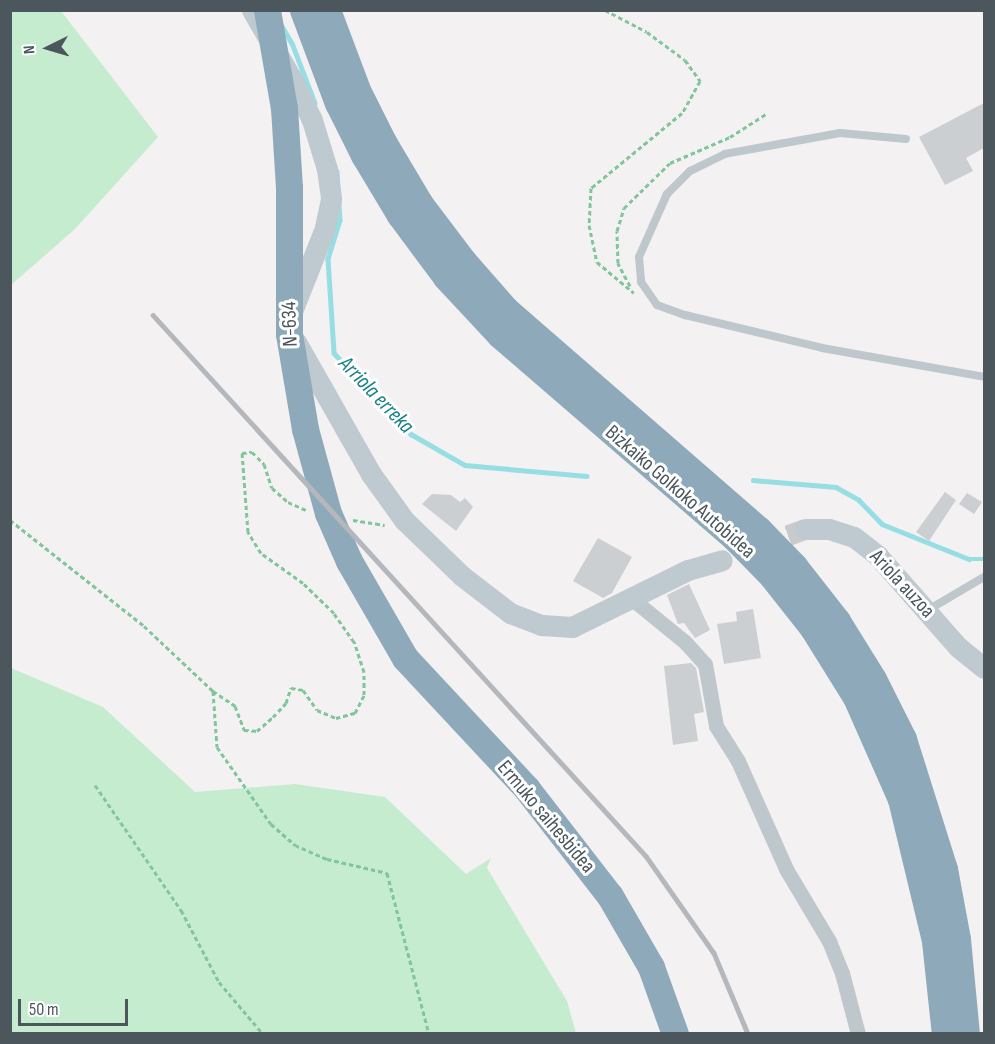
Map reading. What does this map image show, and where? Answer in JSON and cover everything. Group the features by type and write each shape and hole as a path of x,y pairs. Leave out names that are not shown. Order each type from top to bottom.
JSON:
{"highway":[{"name":"N-634","path":"267,10 284,108 289,187 289,334 295,383 328,513 382,622"},
{"name":"Bizkaiko Golkoko Autobidea","path":"303,10 338,103 364,155 400,215 447,276 508,343 734,537 772,576 813,628 856,697 901,799 935,941 945,1034"},
{"name":"Bizkaiko Golkoko Autobidea","path":"327,10 357,90 383,142 420,204 463,261 506,310 698,473 765,536 837,621 873,679 907,750 944,869 957,939 966,1034"},
{"name":"Ermuko saihesbidea","path":"382,622 405,658 527,789 610,896 651,967 675,1034"}],"street":[{"path":"252,10 268,33 298,91 327,170 331,199 325,228 293,303 291,328 303,359 370,474 411,527 488,598 510,614 542,625 572,627 586,624 631,598 688,570 722,560"},
{"name":"Ariola auzoa","path":"805,530 829,529 854,537 878,556 928,610 958,647 984,668"},
{"path":"631,598 685,642 705,664 716,726 738,760 786,869 829,941 842,973 858,1034"}],"lane":[{"path":"906,139 840,133 725,154 690,171 667,194 639,257 641,282 657,305 686,315 822,348 984,377"},
{"path":"928,610 984,577"}],"path":[{"path":"605,10 647,32 685,60 700,81 682,113 591,188 589,225 597,262 622,286 657,305"},
{"path":"10,520 144,626 213,691 236,706 244,730 257,731 286,703 291,688 303,690 317,710 336,718 355,713 364,695 364,672 354,642 334,613 303,583 261,553 248,532 242,453 252,452 264,464 272,488 288,502 311,513"},
{"path":"345,519 411,527"},
{"path":"213,691 217,747 271,824 305,850 387,873 429,1034"},
{"path":"95,785 181,910 219,982 264,1034"}],"green space":[{"path":"11,10 61,11 158,137 75,229 11,285"},
{"path":"11,668 103,707 195,792 295,784 385,797 466,874 491,858 487,868 567,1001 576,1033 11,1033"}],"building":[{"path":"984,103 984,148 966,158 973,171 945,185 919,137"},
{"path":"945,492 956,500 929,541 916,532"},
{"path":"967,493 982,502 974,514 959,504"},
{"path":"432,494 451,495 460,502 465,498 473,507 456,531 422,504"},
{"path":"598,538 632,557 612,593 603,598 573,581"},
{"path":"689,584 710,630 695,638 684,623 678,624 667,595"},
{"path":"753,609 761,658 724,664 717,624 737,621 736,612"},
{"path":"691,663 696,668 704,712 694,714 698,741 673,745 664,666"}],"waterway":[{"name":"Arriola erreka","path":"282,26 292,43 315,103"},
{"name":"Arriola erreka","path":"337,171 340,220 328,259 334,353 411,434 465,465 587,476"},
{"name":"Arriola erreka","path":"753,480 836,487 859,500 882,524 969,559 984,559"}],"tunnel":[{"path":"759,546 805,529"}],"railway":[{"path":"153,315 646,856 714,953 748,1034"}]}
